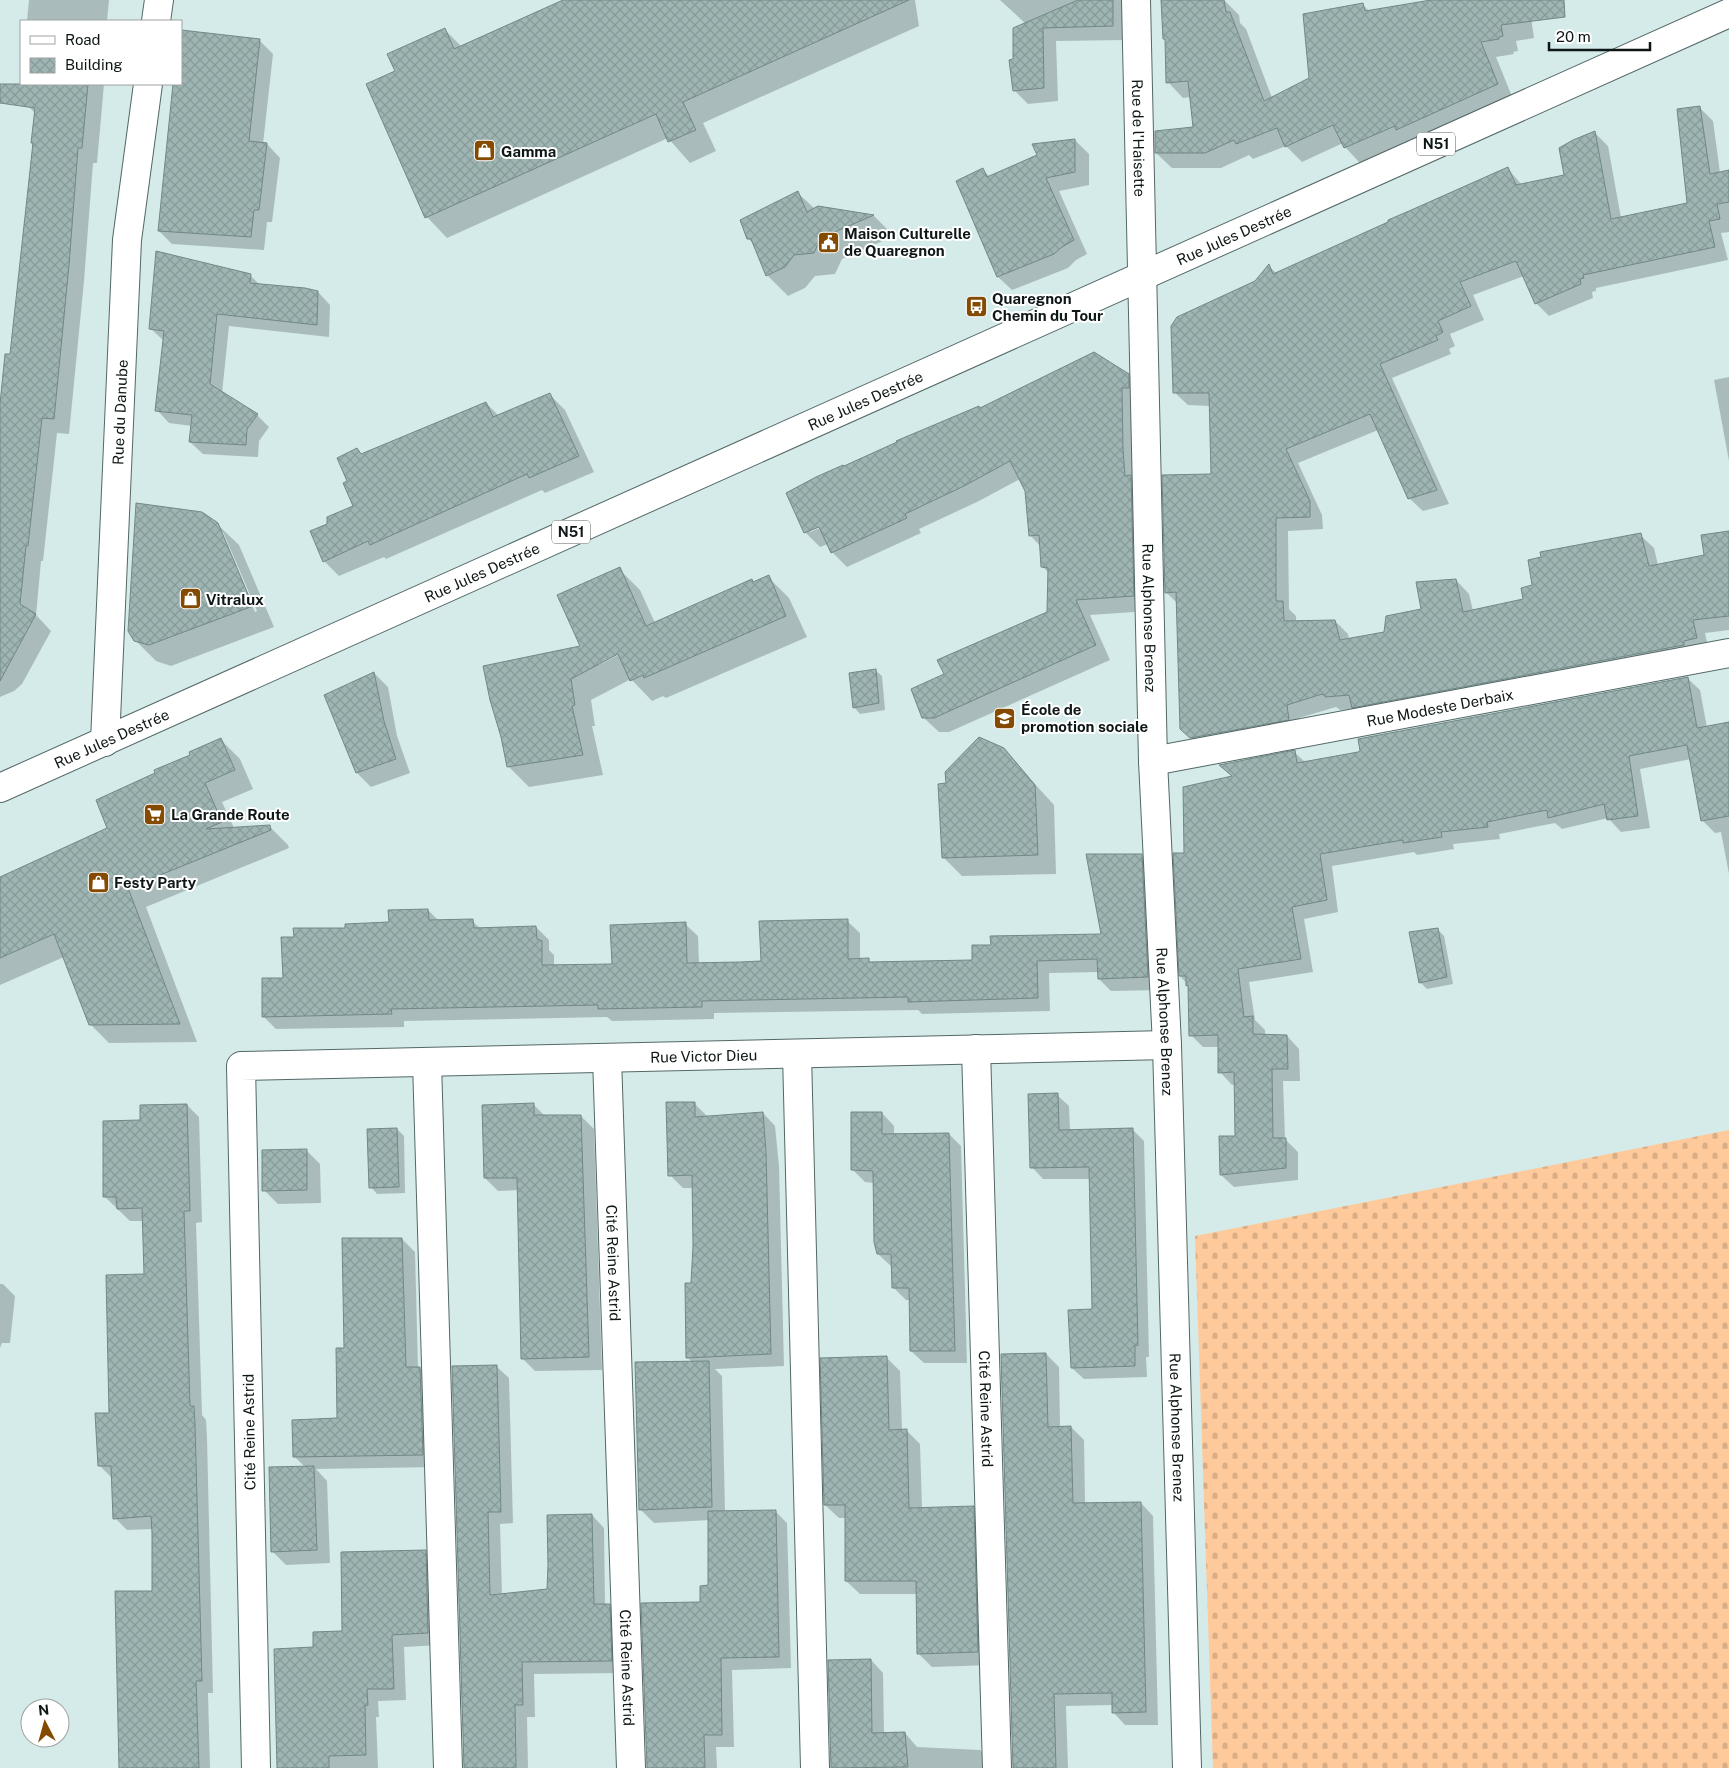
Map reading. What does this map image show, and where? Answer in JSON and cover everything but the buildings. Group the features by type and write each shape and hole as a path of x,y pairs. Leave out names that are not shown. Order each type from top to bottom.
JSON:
{"street":[{"path":"156,20 159,0"},
{"name":"Rue de l'Haisette","path":"1136,0 1142,276"},
{"name":"Rue Jules Destrée","path":"0,788 1729,13"},
{"name":"Rue du Danube","path":"105,742 127,240 148,85"},
{"name":"Rue Alphonse Brenez","path":"1142,276 1152,761 1167,1045 1187,1768"},
{"name":"Rue Modeste Derbaix","path":"1152,761 1729,652"},
{"name":"Rue Victor Dieu","path":"240,1066 1167,1045"},
{"name":"Cité Reine Astrid","path":"976,1050 997,1768"},
{"path":"797,1054 815,1768"},
{"name":"Cité Reine Astrid","path":"607,1058 631,1768"},
{"path":"427,1062 448,1768"},
{"name":"Cité Reine Astrid","path":"240,1066 256,1768"}],"green space":[{"path":"1729,1130 1729,1768 1213,1768 1195,1236"}],"place":[{"name":"Gamma","path":"485,151"},
{"name":"Maison Culturelle de Quaregnon","path":"828,242"},
{"name":"Quaregnon Chemin du Tour","path":"976,307"},
{"name":"Vitralux","path":"190,599"},
{"name":"École de promotion sociale","path":"1005,718"},
{"name":"La Grande Route","path":"155,814"},
{"name":"Festy Party","path":"98,882"}]}
